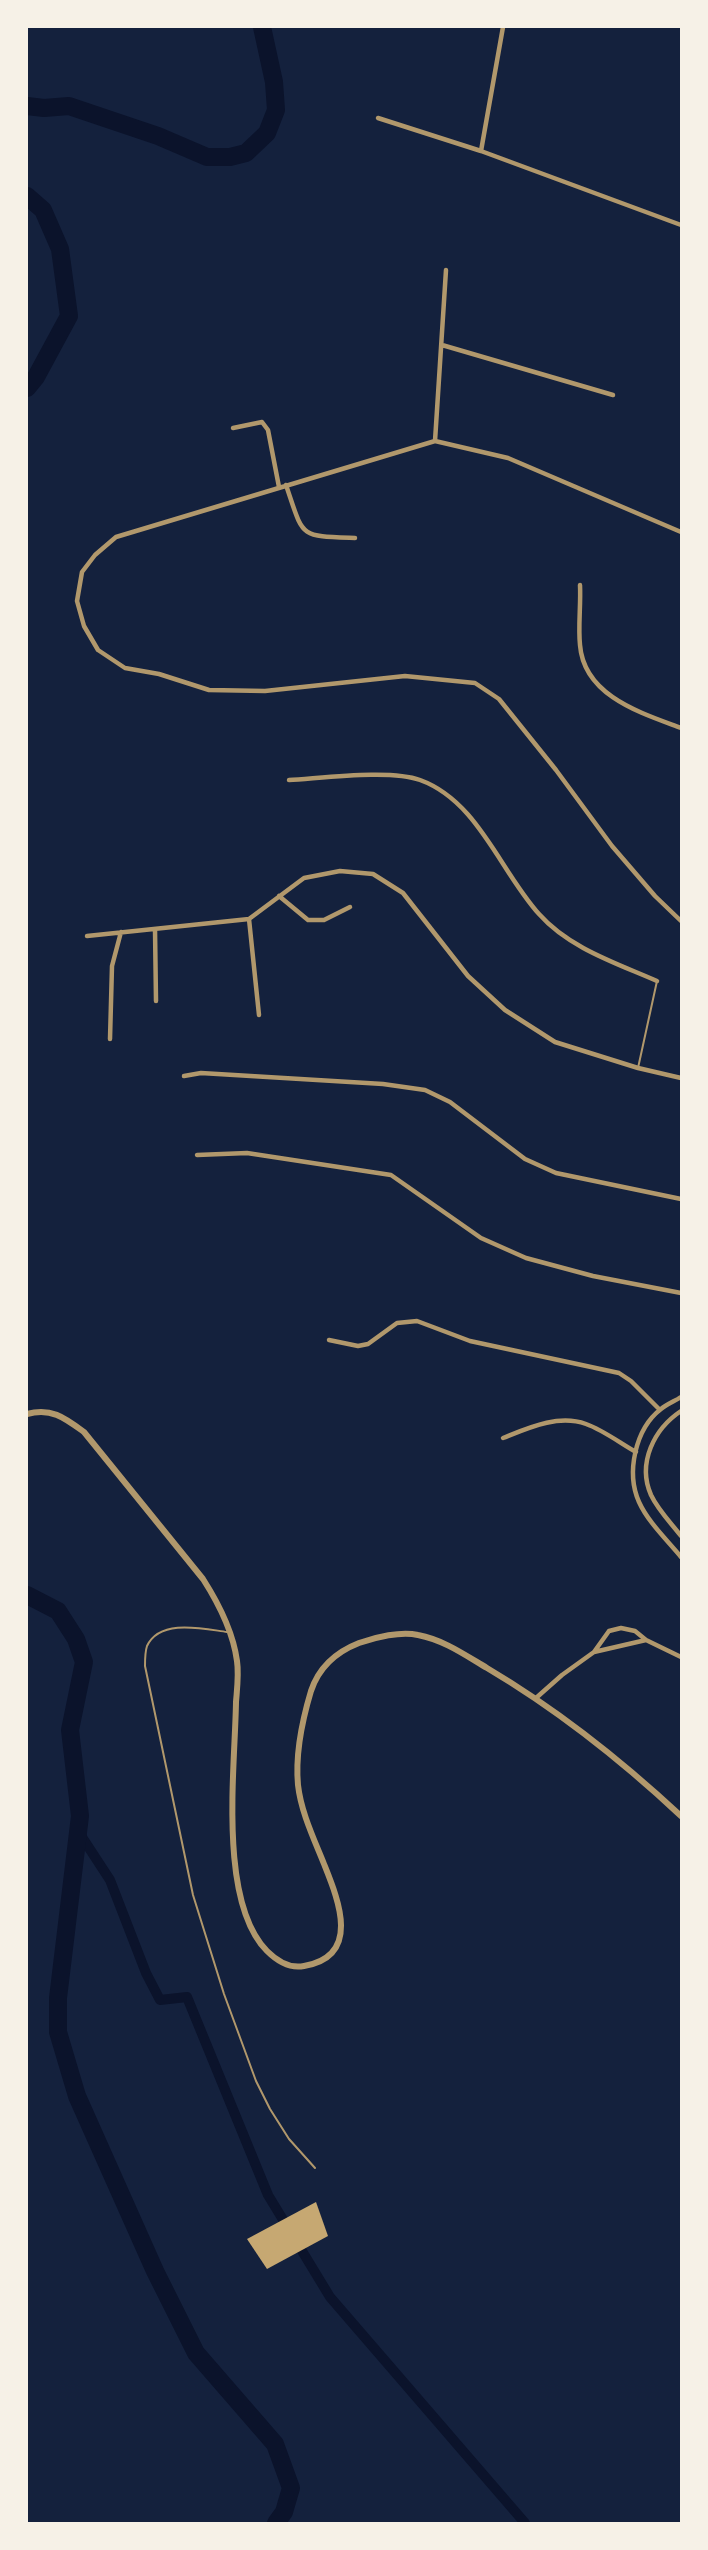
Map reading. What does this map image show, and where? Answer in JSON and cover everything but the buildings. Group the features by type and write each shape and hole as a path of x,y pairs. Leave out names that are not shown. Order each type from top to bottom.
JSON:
{"street":[{"path":"481,151 503,27"},
{"path":"378,118 481,151 681,225"},
{"path":"435,441 446,270"},
{"path":"442,345 613,395"},
{"path":"233,428 262,422 268,430 279,487"},
{"path":"681,532 508,458 435,441 116,537 95,555 82,572 77,601 84,626 98,650 125,668 159,674 209,690 265,691 405,676 475,683 499,699 556,770 612,846 655,896 681,921"},
{"path":"286,485 301,527 306,532 315,537 355,538"},
{"path":"580,585 582,608 580,646 587,668 599,687 621,703 681,728"},
{"path":"289,780 389,775 418,779 442,790 472,819 540,915 574,944 657,981"},
{"path":"87,936 249,919 303,878 340,871 373,874 403,893 468,976 505,1010 555,1042 638,1068 681,1078"},
{"path":"279,896 308,920 324,920 350,907"},
{"path":"249,919 259,1015"},
{"path":"155,929 156,1001"},
{"path":"110,1039 112,966 121,932"},
{"path":"184,1076 201,1073 257,1076 383,1084 424,1090 450,1102 525,1159 556,1173 681,1199"},
{"path":"197,1155 247,1153 391,1174 472,1233 526,1258 593,1276 681,1293"},
{"path":"329,1340 358,1346 368,1344 397,1323 417,1321 470,1341 619,1372 660,1410"},
{"path":"681,1397 660,1410 642,1434 636,1452 633,1481 639,1503 681,1557"},
{"path":"681,1411 668,1420 653,1440 648,1454 647,1472 651,1495 681,1536"},
{"path":"27,1414 48,1412 61,1415 84,1432 203,1579 220,1606 237,1661 233,1829 238,1890 247,1917 262,1946 276,1960 289,1966 302,1967 326,1956 336,1948 342,1932 342,1912 309,1827 298,1786 298,1746 316,1675 345,1649 367,1640 415,1634 446,1644 536,1698 613,1755 681,1816"},
{"path":"503,1438 534,1426 569,1420 586,1424 636,1452"},
{"path":"536,1698 562,1675 594,1652 609,1631 621,1628 635,1631 646,1640 681,1657"},
{"path":"594,1652 646,1640"}],"lane":[{"path":"638,1068 657,981"},
{"path":"230,1633 180,1627 163,1630 147,1645 145,1666 193,1895 224,1994 256,2081 270,2109 289,2139 315,2168"}],"waterway":[{"path":"27,106 44,108 69,106 158,136 207,157 230,157 246,153 267,133 276,110 274,82 262,27"},
{"path":"27,196 43,210 60,249 69,316 36,377 27,388"},
{"path":"27,1595 58,1611 76,1639 84,1662 70,1730 80,1816 58,1998 58,2032 77,2096 155,2271 196,2353 275,2444 291,2488 284,2512 276,2523"},
{"path":"78,1831 110,1880 146,1973 160,2000 187,1997 268,2195 330,2297 525,2523"}]}
